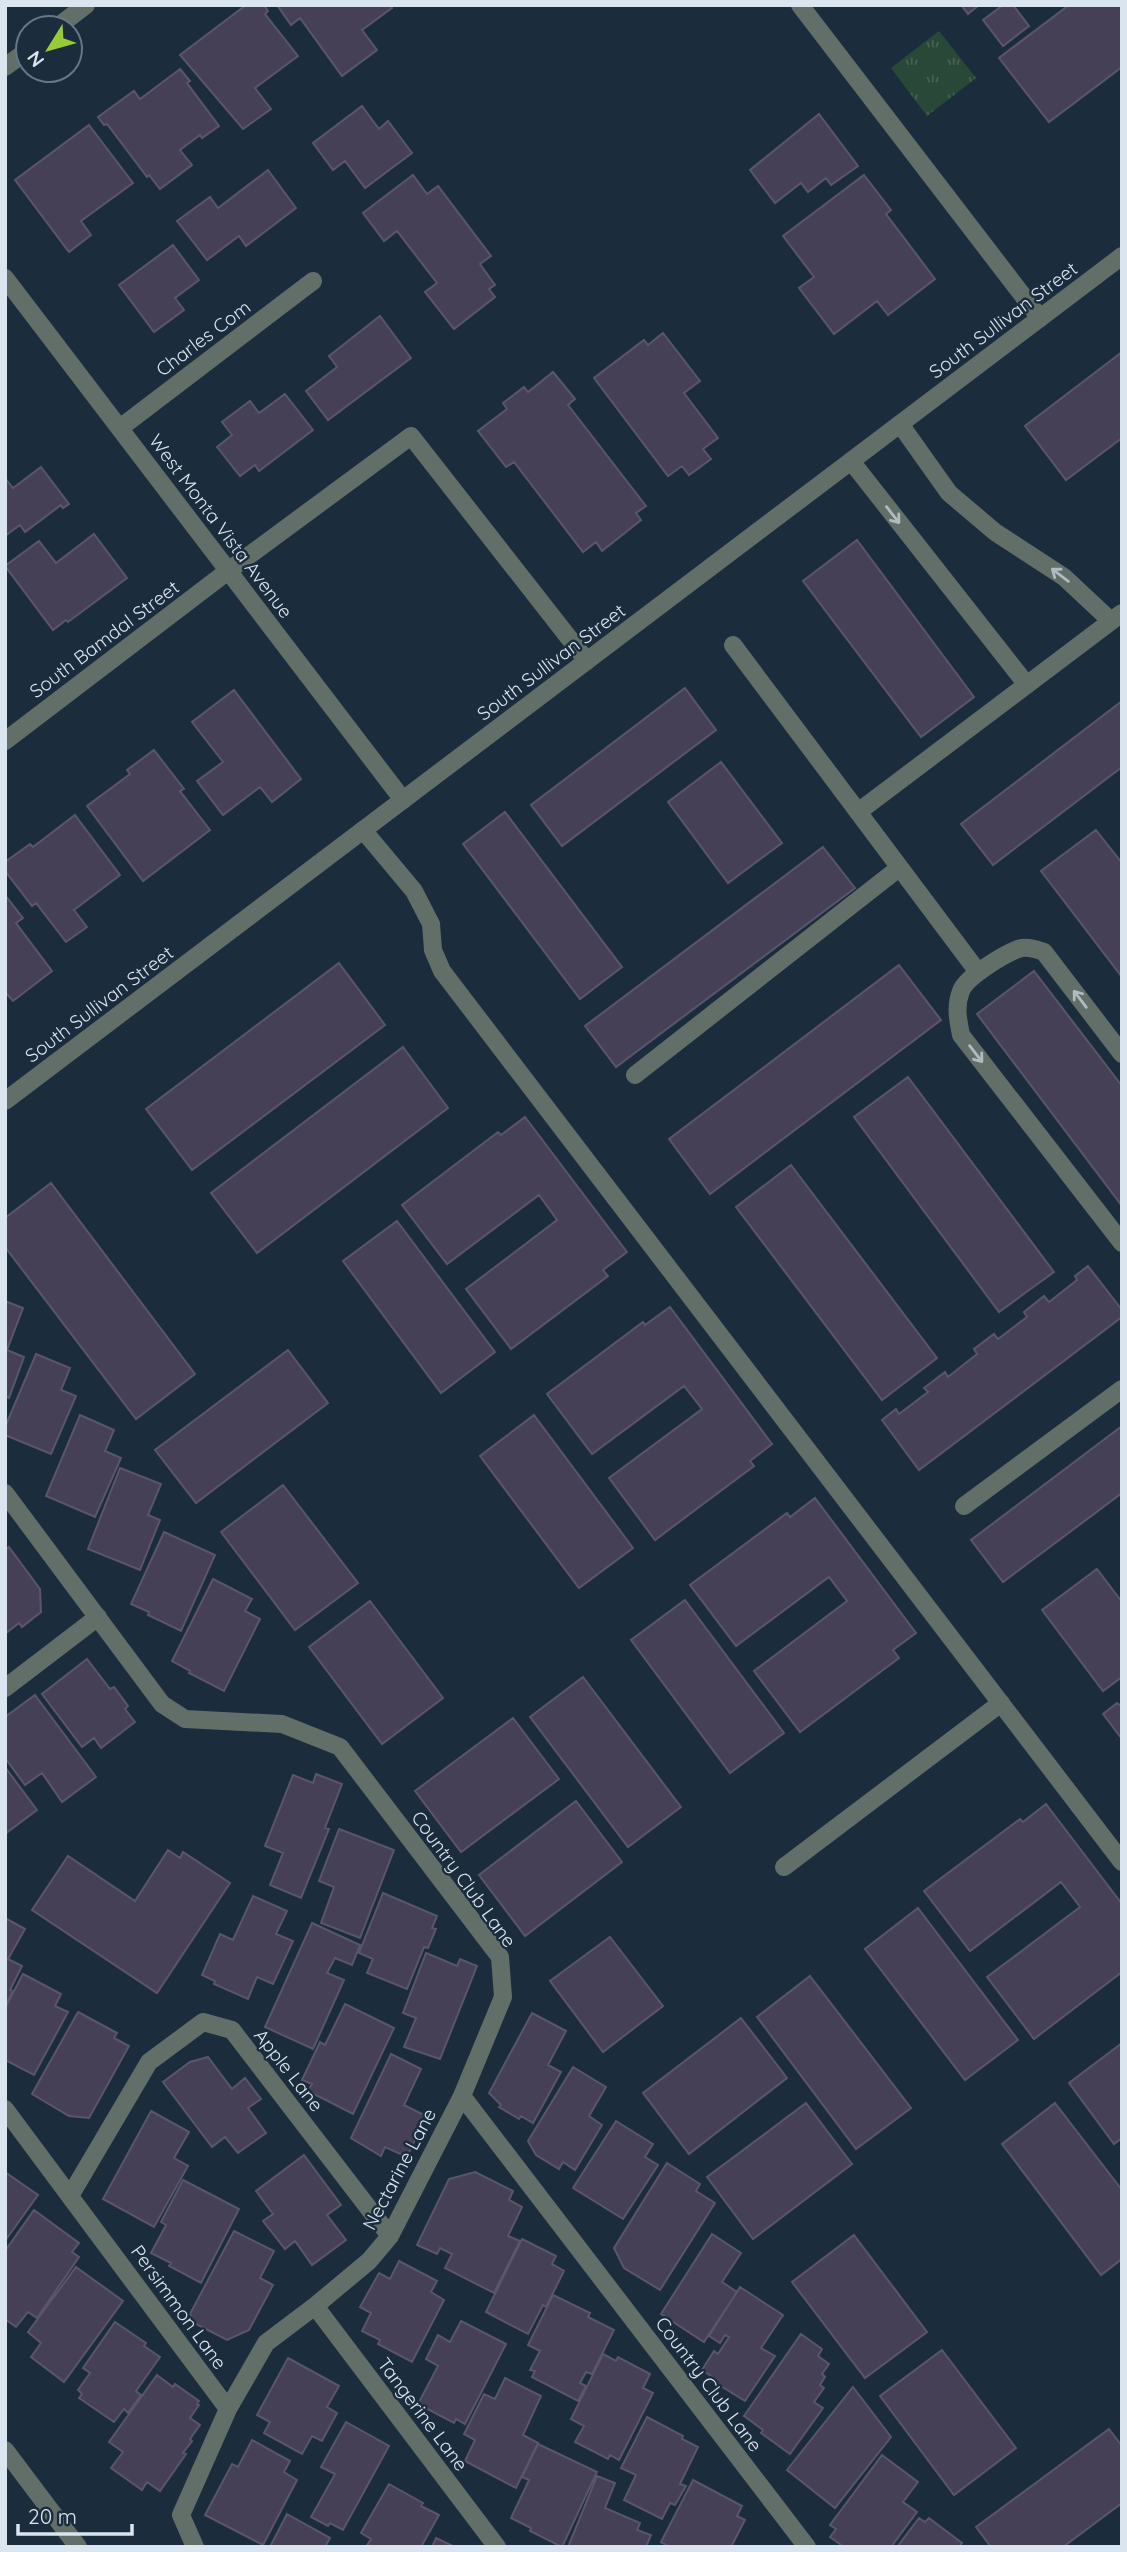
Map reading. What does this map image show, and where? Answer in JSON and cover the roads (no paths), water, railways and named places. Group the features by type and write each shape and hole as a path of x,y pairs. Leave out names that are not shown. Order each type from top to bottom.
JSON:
{"street":[{"path":"808,8 1040,318"},
{"name":"South Sullivan Street","path":"5,1101 1122,256"},
{"name":"West Monta Vista Avenue","path":"5,278 403,800"},
{"name":"Charles Com","path":"120,428 313,281"},
{"path":"858,811 1116,617 1064,577 995,532 949,493 900,424"},
{"name":"South Bamdal Street","path":"5,741 411,436 587,661"},
{"path":"851,461 1027,685"},
{"path":"733,645 978,972"},
{"path":"363,830 414,891 431,924 433,950 442,971 1122,1862"},
{"path":"635,1075 899,867"},
{"path":"1122,1054 1044,952 1034,948 1019,948 978,972 961,989 957,1013 961,1035 1122,1243"},
{"path":"964,1506 1122,1389"},
{"name":"Country Club Lane","path":"5,1493 162,1704 185,1719 282,1724 340,1747 500,1957 503,1997 463,2096 807,2547"},
{"path":"5,1688 98,1616"},
{"path":"784,1867 1001,1703"},
{"name":"Apple Lane","path":"70,2196 149,2062 203,2022 232,2030 390,2236"},
{"name":"Nectarine Lane","path":"228,2409 267,2343 369,2261 390,2236 463,2096"},
{"name":"Persimmon Lane","path":"5,2109 228,2409"},
{"name":"Tangerine Lane","path":"315,2306 497,2547"},
{"path":"195,2547 181,2515 228,2409"},
{"path":"5,2450 78,2547"}]}
